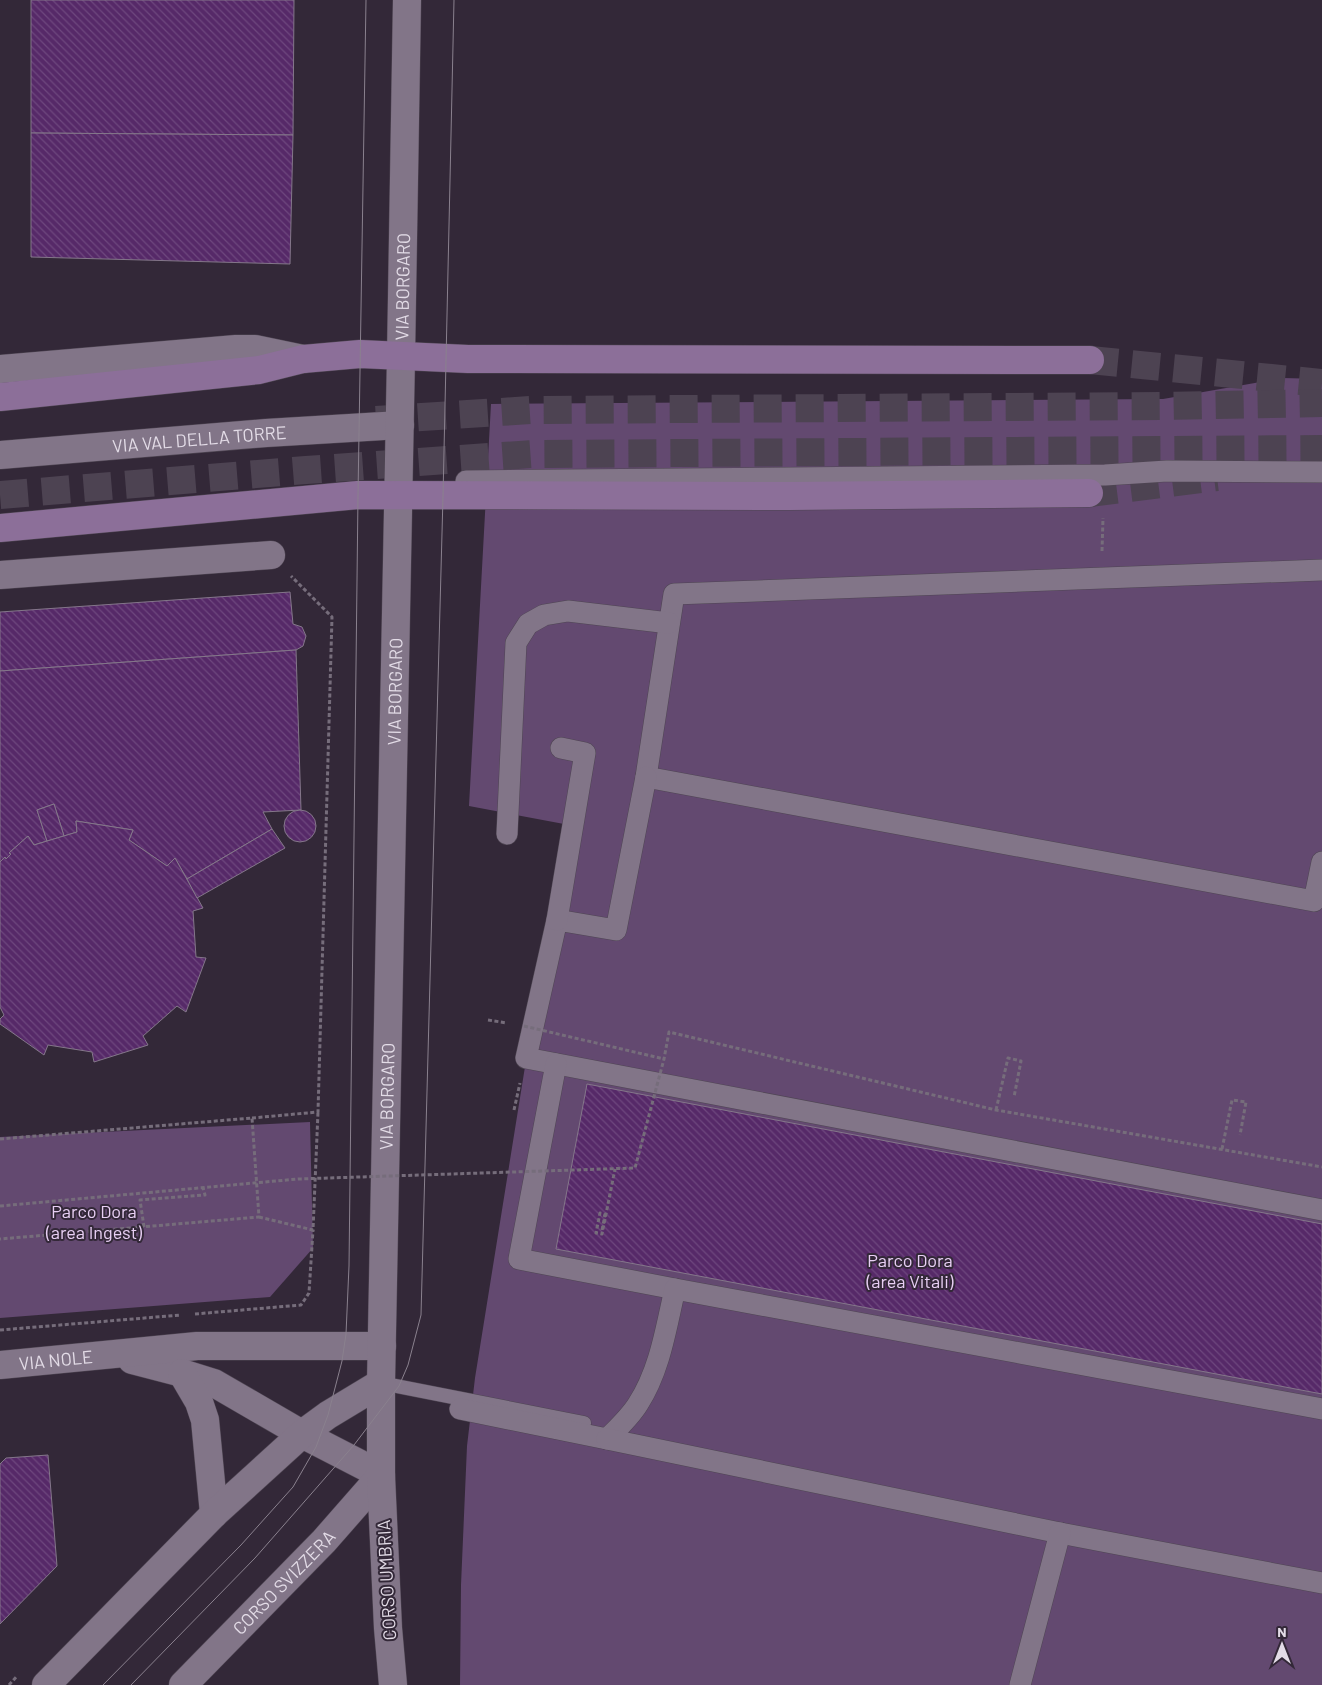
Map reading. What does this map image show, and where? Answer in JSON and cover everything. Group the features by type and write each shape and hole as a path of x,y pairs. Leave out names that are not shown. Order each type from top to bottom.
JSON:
{"main road":[{"path":"0,397 260,370 303,359 360,354 468,359 1090,360"},
{"path":"0,528 358,495 791,496 1097,484"}],"street":[{"name":"VIA BORGARO","path":"381,1383 407,0"},
{"path":"0,370 236,349 255,349 303,359"},
{"name":"VIA VAL DELLA TORRE","path":"0,454 266,433 400,425"},
{"path":"466,481 1097,484 1167,470 1322,472"},
{"path":"0,575 272,555"},
{"path":"557,920 616,930 646,777 674,594 1322,570"},
{"path":"506,834 516,643 528,624 544,615 568,611 669,623"},
{"path":"562,748 585,753 557,920 526,1058 1322,1210"},
{"path":"646,777 1318,902 1322,862"},
{"path":"556,1064 519,1259 1322,1409"},
{"path":"607,1439 638,1404 655,1370 675,1289"},
{"name":"VIA NOLE","path":"0,1365 197,1346 382,1346"},
{"path":"113,1355 214,1383 302,1434 381,1476"},
{"path":"182,1373 199,1402 205,1420 214,1514"},
{"path":"46,1685 214,1514 302,1434 328,1415 381,1383"},
{"name":"CORSO UMBRIA","path":"381,1383 381,1476 388,1628 393,1685"},
{"path":"460,1409 1060,1533 1322,1583"},
{"name":"CORSO SVIZZERA","path":"183,1685 324,1541 381,1476"},
{"path":"1020,1685 1060,1533"}],"lane":[{"path":"381,1383 584,1423"}],"path":[{"path":"1097,484 1100,578"},
{"path":"193,1314 301,1305 309,1293 318,1112 332,617 272,555"},
{"path":"524,1026 664,1059"},
{"path":"0,1206 298,1180 635,1168 664,1059 669,1032 996,1110 1322,1167"},
{"path":"996,1110 1008,1058 1021,1061 1014,1097"},
{"path":"1222,1149 1232,1100 1246,1102 1240,1135"},
{"path":"0,1138 318,1112"},
{"path":"252,1118 260,1217"},
{"path":"602,1230 605,1215 600,1213 596,1233 602,1234 615,1169"},
{"path":"144,1227 140,1200 205,1195 203,1188"},
{"path":"0,1239 260,1217 313,1230"},
{"path":"0,1330 184,1315"}],"green space":[{"name":"Parco Dora (area Vitali)","path":"1283,378 1322,379 1322,1685 460,1685 461,1585 467,1446 475,1378 564,824 469,806 491,404 1163,399"},
{"name":"Parco Dora (area Ingest)","path":"310,1122 313,1248 270,1297 0,1318 0,1137"}],"building":[{"path":"31,0 294,0 293,135 31,133"},
{"path":"31,133 293,135 290,264 31,257"},
{"path":"290,592 293,624 302,627 306,636 303,646 296,650 0,671 0,612"},
{"path":"296,650 301,810 263,812 272,829 187,879 175,858 167,866 129,840 133,830 76,821 77,832 64,836 54,804 37,810 47,841 34,845 28,836 9,853 11,854 6,859 5,857 0,862 0,671"},
{"path":"54,804 64,836 47,841 37,810"},
{"path":"300,810 306,811 311,815 315,820 315,832 311,837 306,841 300,842 294,841 289,837 285,832 284,826 285,820 289,815 294,811"},
{"path":"76,821 133,830 129,840 167,866 175,858 203,908 193,911 196,957 206,958 186,1012 177,1006 143,1036 148,1045 94,1062 92,1052 48,1045 44,1055 0,1024 0,1019 4,1015 0,1007 0,862 5,857 6,859 11,854 9,853 28,836 34,845 77,832"},
{"path":"272,829 285,848 197,898 187,879"},
{"path":"587,1084 1322,1224 1322,1394 556,1249"},
{"path":"48,1455 57,1566 0,1624 0,1464 6,1458"}],"tunnel":[{"path":"1090,360 1322,383"},
{"path":"376,420 531,410 1160,406 1322,403"},
{"path":"0,495 532,454 1322,449"},
{"path":"1089,493 1217,477"}],"tram line":[{"path":"103,1685 241,1545 293,1487 316,1447 328,1415 342,1361 346,1334 349,1266 366,0"},
{"path":"131,1685 255,1558 354,1445 399,1386 408,1365 421,1315 454,0"}]}
